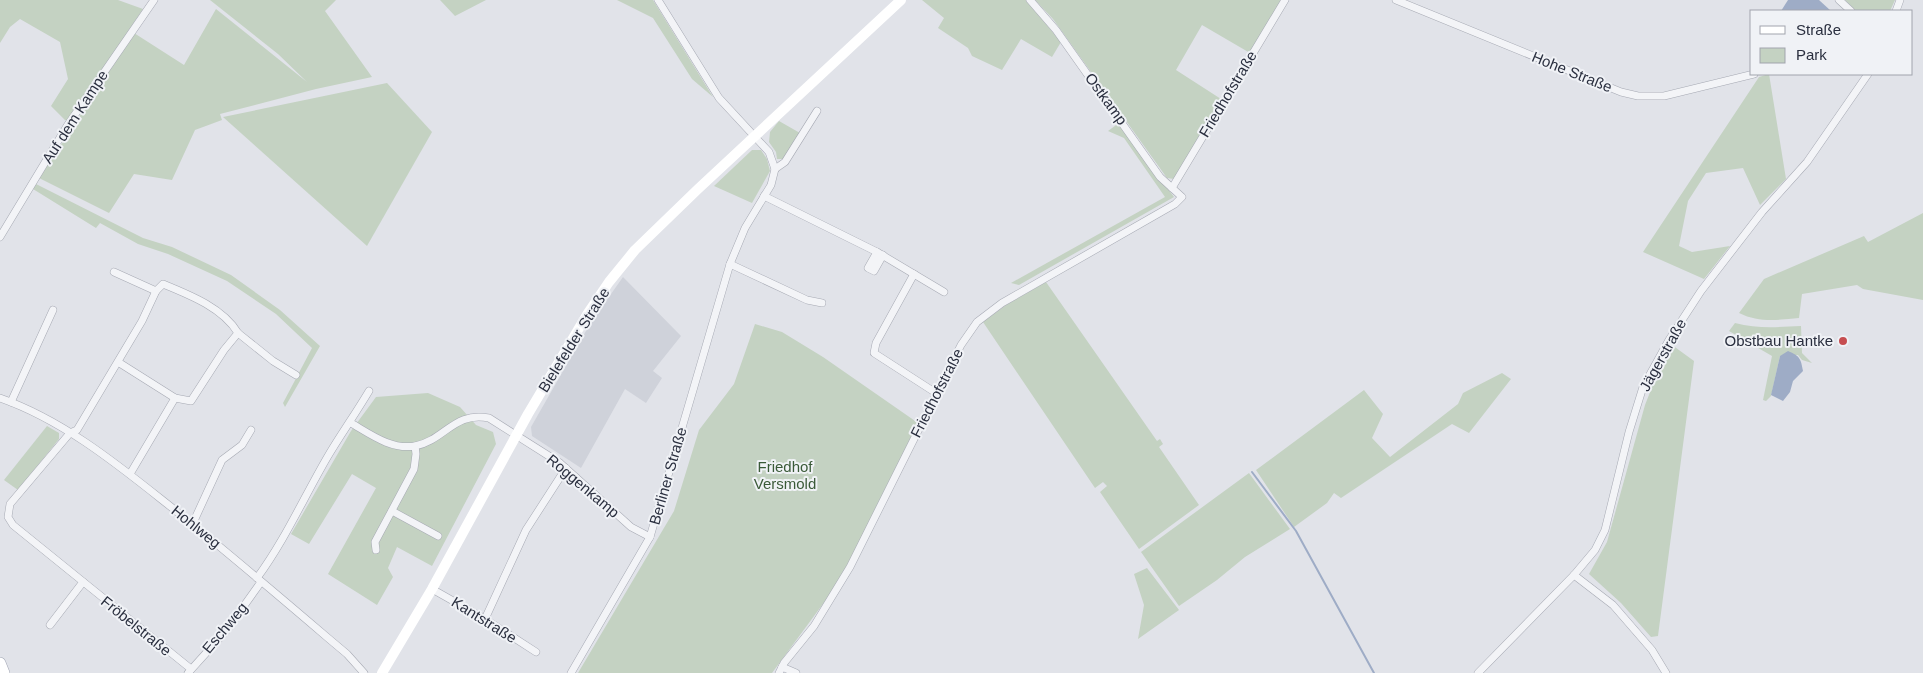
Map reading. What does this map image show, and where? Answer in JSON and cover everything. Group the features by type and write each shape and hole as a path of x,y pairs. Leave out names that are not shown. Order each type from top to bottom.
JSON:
{"main road":[{"name":"Bielefelder Straße","path":"382,673 432,589 516,435 588,313 610,282 636,250 698,189 901,0"},
{"path":"0,663 4,673"}],"street":[{"name":"Auf dem Kampe","path":"0,237 67,126 154,0"},
{"path":"658,0 719,98 769,152 775,169"},
{"name":"Ostkamp","path":"1030,0 1056,30 1160,177 1182,197"},
{"name":"Friedhofstraße","path":"1172,188 1285,0"},
{"name":"Hohe Straße","path":"1396,0 1612,88 1638,96 1664,96 1750,75"},
{"path":"1839,0 1850,10"},
{"name":"Jägerstraße","path":"1478,673 1574,575 1595,550 1605,530 1629,432 1643,387 1669,340 1701,291 1762,212 1807,162 1867,75"},
{"name":"Berliner Straße","path":"571,673 650,537 730,264 743,233 771,185 775,169 785,162 817,111"},
{"path":"764,196 880,254 944,292"},
{"name":"Friedhofstraße","path":"780,670 814,626 850,567 936,393 966,338 977,322 990,311 1175,204 1182,197"},
{"path":"730,264 807,300 822,303"},
{"path":"114,272 156,291"},
{"path":"914,274 876,343 874,353 936,393"},
{"path":"70,433 77,430 142,320 156,291 163,284 189,295 213,309 233,324 238,333 273,361 296,376"},
{"path":"11,402 54,310"},
{"path":"118,362 175,398 191,401 224,350 238,333"},
{"name":"Eschweg","path":"189,671 226,630 259,580 329,455 351,422 368,391"},
{"name":"Hohlweg","path":"0,398 29,409 70,433 130,474 347,654 364,673"},
{"path":"130,474 175,398"},
{"name":"Roggenkamp","path":"415,446 438,435 467,417 480,416 489,418 566,468 631,527 650,537"},
{"path":"351,422 378,439 395,445 415,446 414,469 375,542 376,550"},
{"path":"192,524 222,460 242,445 251,430"},
{"name":"Fröbelstraße","path":"70,433 10,504 8,517 13,525 189,671"},
{"path":"485,619 526,530 566,468"},
{"path":"392,511 438,536"},
{"path":"1574,575 1613,605 1652,650 1666,673"},
{"path":"50,625 82,582"},
{"name":"Kantstraße","path":"432,589 485,619 536,652"},
{"path":"780,670 796,673"}],"shaded area":[{"path":"623,277 681,336 653,371 662,378 646,403 625,389 581,468 532,436 531,427 590,324"}],"green space":[{"path":"0,0 118,0 143,9 68,121 51,106 68,79 60,42 20,19 10,27 0,43"},
{"path":"210,0 336,0 325,11 372,77 316,89 220,114 222,120 195,130 172,180 134,174 109,213 39,178 134,33 184,65 216,9 307,82 278,54"},
{"path":"440,0 486,0 455,16"},
{"path":"617,0 653,0 713,97 692,79 653,18"},
{"path":"922,0 1026,0 1061,42 1052,57 1021,39 1002,70 972,56 968,48 938,28 944,18"},
{"path":"1035,0 1281,0 1250,53 1202,25 1176,70 1221,99 1174,179 1167,178 1053,19"},
{"path":"1845,0 1895,0 1890,10 1855,10"},
{"path":"1769,75 1786,179 1760,205 1743,168 1706,173 1688,201 1679,246 1692,252 1730,246 1704,279 1643,252 1759,77"},
{"path":"387,83 432,132 367,246 223,117"},
{"path":"779,121 800,133 783,159 777,159 776,152 769,142 770,132"},
{"path":"1119,123 1174,197 1019,285 1011,283 1165,197 1124,138 1108,131"},
{"path":"752,150 761,150 767,159 770,171 752,203 714,186"},
{"path":"36,184 143,238 172,247 231,275 280,310 320,346 285,407 283,403 312,348 276,314 227,281 168,254 138,244 100,223 96,228 33,189"},
{"path":"1923,213 1923,300 1863,289 1857,285 1802,294 1799,318 1761,320 1739,313 1764,279 1864,236 1868,242"},
{"path":"1046,282 1157,441 1160,439 1163,444 1159,447 1199,505 1139,549 1100,492 1107,486 1103,482 1095,488 983,322 1006,305"},
{"path":"1735,323 1759,327 1801,326 1802,353 1812,363 1802,360 1798,355 1780,356 1771,396 1766,401 1763,400 1772,356 1729,331"},
{"name":"Friedhof Versmold","path":"755,324 782,332 823,357 918,423 847,567 831,593 772,673 578,673 674,511 699,430 734,384"},
{"path":"1672,345 1694,361 1658,636 1651,637 1621,603 1589,574 1607,542 1645,405"},
{"path":"1502,373 1511,379 1469,433 1452,424 1341,498 1334,493 1327,503 1294,527 1256,470 1364,390 1383,414 1372,438 1390,457 1458,404 1463,393"},
{"path":"428,393 460,407 476,425 493,432 496,444 432,566 397,547 388,568 393,577 377,605 328,574 376,488 352,474 309,544 291,534 351,431 376,397"},
{"path":"47,426 59,433 59,439 18,490 4,480"},
{"path":"1249,473 1290,529 1245,557 1217,580 1179,606 1141,552"},
{"path":"1147,568 1179,610 1138,639 1144,605 1134,574"}],"water":[{"path":"1788,0 1819,0 1830,10 1782,10"},
{"path":"1788,351 1799,358 1803,371 1793,381 1790,392 1783,401 1771,395 1780,356"}],"waterway":[{"path":"1252,472 1296,531 1374,673"}],"place":[{"name":"Obstbau Hantke","path":"1843,341"}]}
